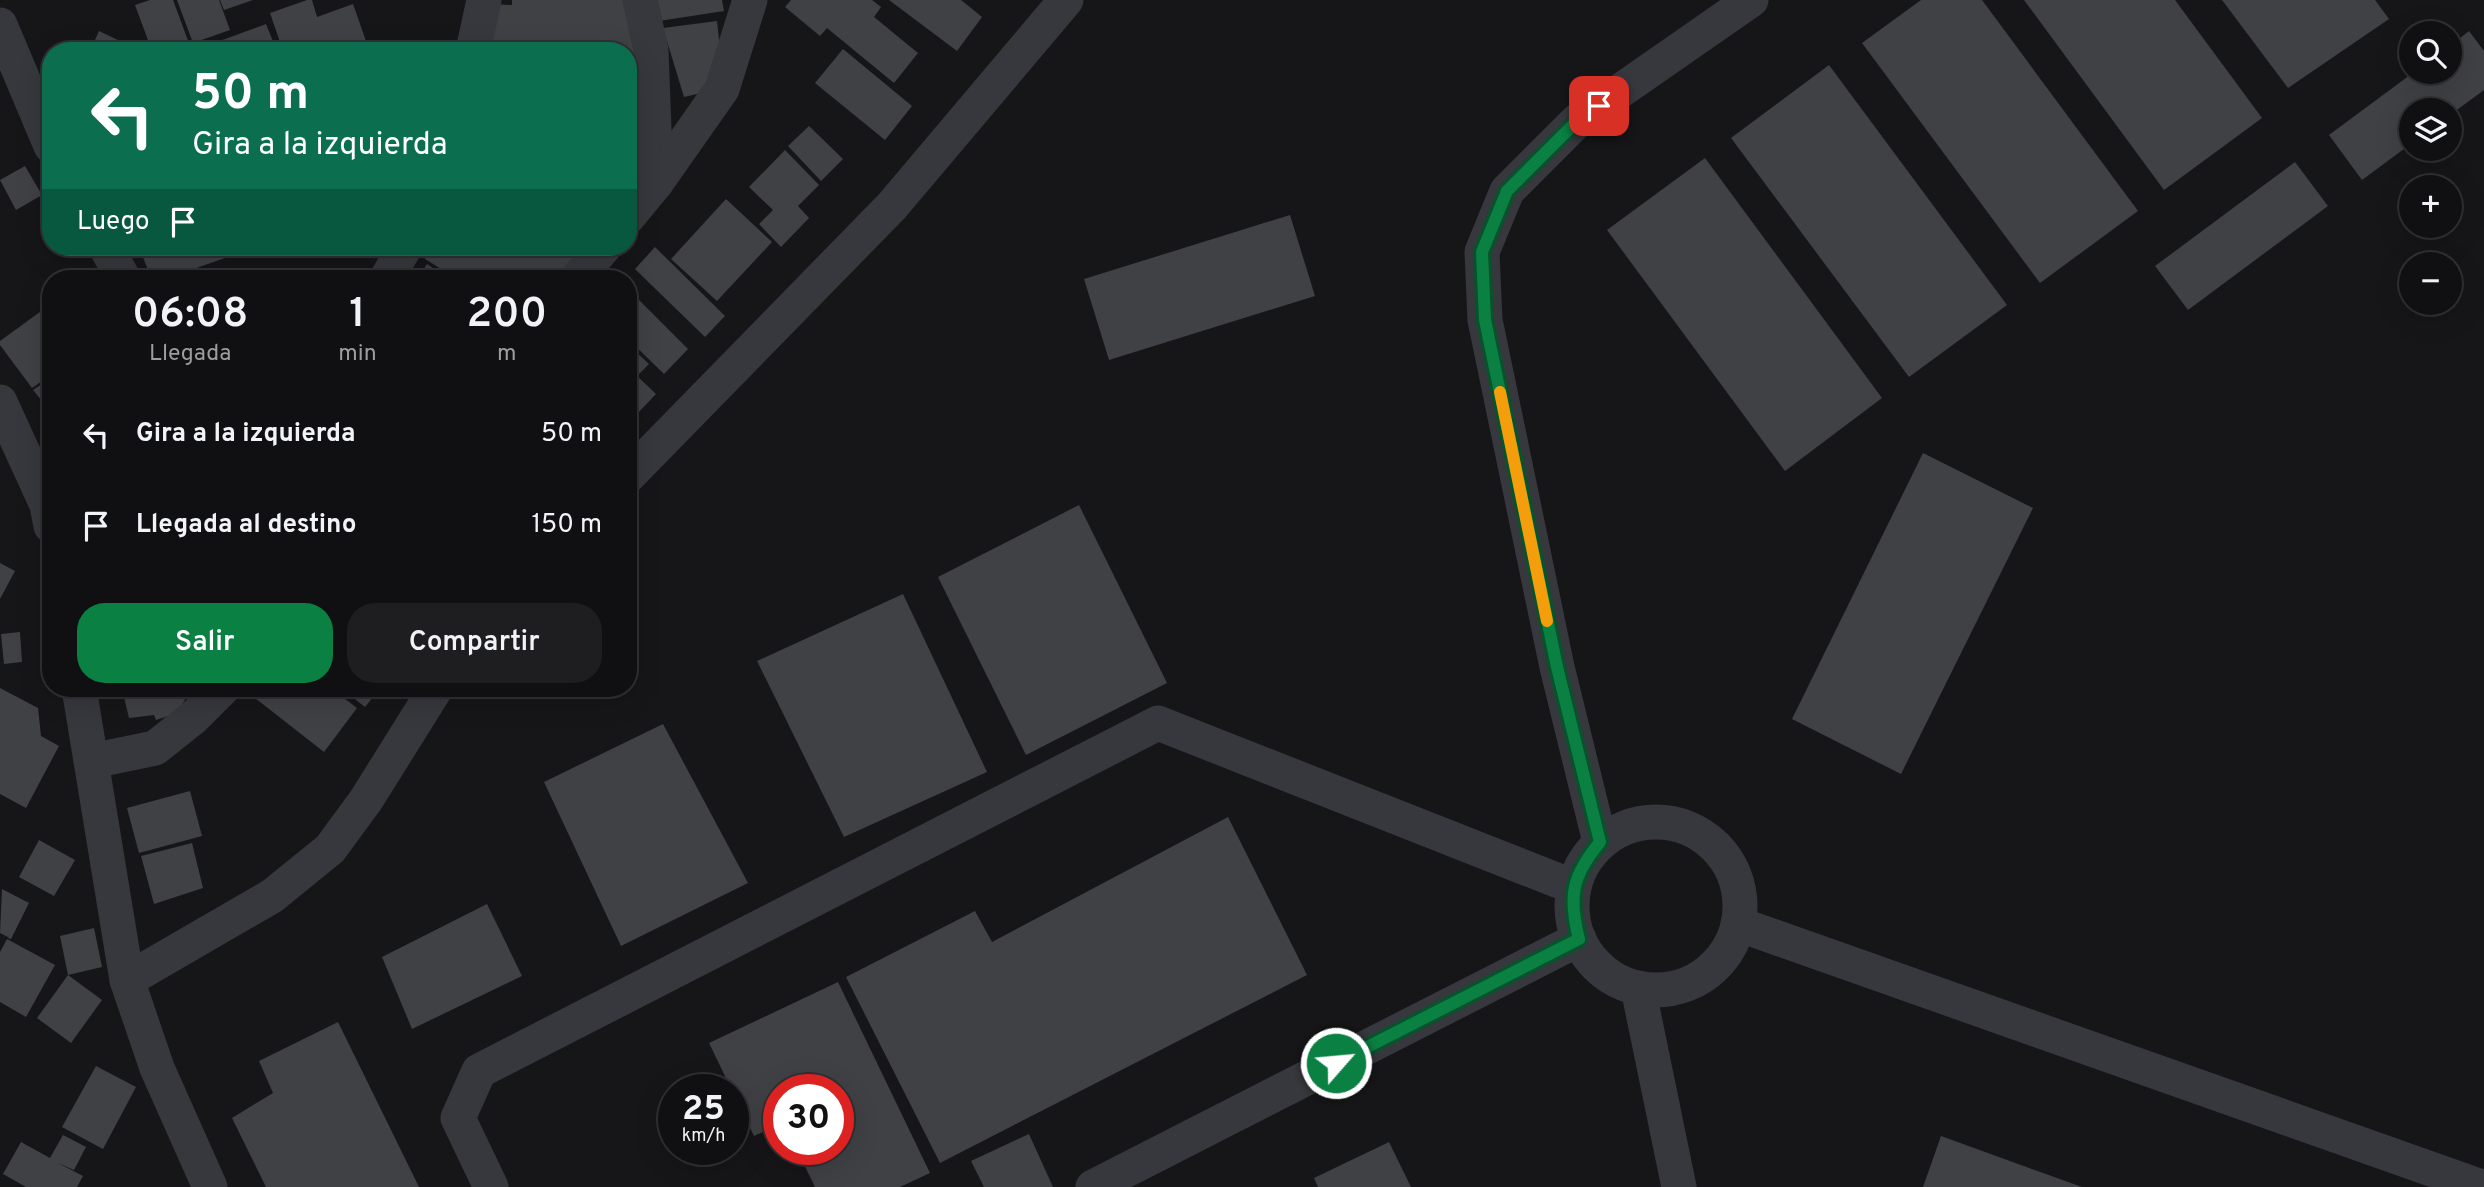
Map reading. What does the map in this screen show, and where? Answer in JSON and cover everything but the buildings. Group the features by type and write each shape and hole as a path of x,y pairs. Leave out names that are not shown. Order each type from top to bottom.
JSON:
{"street":[{"path":"0,2 5,0"},
{"path":"475,42 484,0"},
{"path":"640,0 651,50 656,183"},
{"path":"637,206 722,89 750,0"},
{"path":"637,468 892,206 1066,0"},
{"path":"1600,842 1557,667 1488,333 1482,252 1507,191 1577,121 1751,0"},
{"path":"0,25 42,125"},
{"path":"585,270 596,256"},
{"path":"0,402 42,494"},
{"path":"81,697 127,980 156,1068 210,1187"},
{"path":"92,761 155,748 214,697"},
{"path":"127,980 272,896 330,849 366,800 430,697"},
{"path":"491,1187 457,1118 479,1071 1158,723 1574,887"},
{"path":"1648,822 1674,823 1699,833 1719,850 1733,872 1740,898 1738,924 1729,949 1712,969 1690,983 1664,990 1638,988 1613,978 1593,961 1579,939 1572,914 1574,887 1583,863 1600,842 1622,828 1648,822"},
{"path":"1738,924 2482,1187"},
{"path":"1093,1187 1579,939"},
{"path":"1638,988 1679,1187"}],"slow traffic":[{"path":"1500,392 1547,621"}],"route":[{"path":"1336,1063 1579,939 1572,914 1574,887 1583,863 1600,842 1557,667 1485,320 1482,252 1507,191 1577,121 1599,106"}]}
